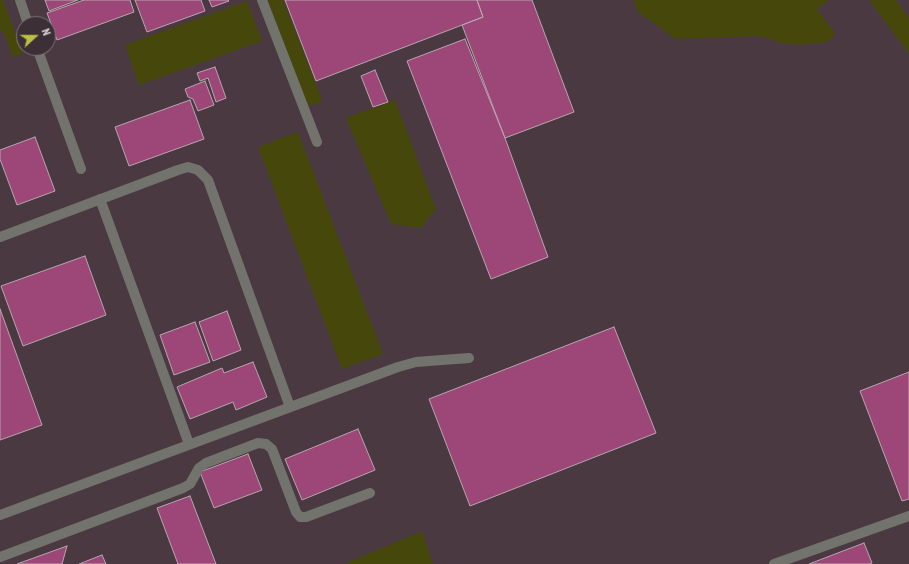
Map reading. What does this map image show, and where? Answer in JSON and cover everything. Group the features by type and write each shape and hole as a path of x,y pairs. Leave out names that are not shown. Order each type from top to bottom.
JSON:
{"lane":[{"path":"20,0 25,16"},
{"path":"262,0 317,142"},
{"path":"40,56 81,169"},
{"path":"0,237 178,170 188,167 198,170 208,180 290,407"},
{"path":"100,199 189,444"},
{"path":"0,515 398,366 416,362 469,358"},
{"path":"0,557 182,488 190,484 199,468 206,463 258,443 266,444 272,449 296,512 300,516 306,516 370,493"},
{"path":"774,564 909,516"}],"shaded area":[{"path":"0,0 909,0 909,564 0,564"},
{"path":"0,0 3,0 16,35 16,56 13,57 4,33 0,31"},
{"path":"268,0 283,0 321,97 321,101 318,104 310,105 306,103"},
{"path":"633,0 829,0 817,9 835,33 828,42 800,45 780,43 761,36 676,39 638,12"},
{"path":"869,0 896,0 909,18 909,54"},
{"path":"247,1 262,41 139,85 125,45"},
{"path":"395,100 436,209 421,228 391,224 346,118"},
{"path":"298,132 383,354 342,369 258,147"},
{"path":"422,531 433,564 344,564"}],"building":[{"path":"45,0 78,0 49,11"},
{"path":"84,0 130,0 134,12 57,40 56,16 48,16 47,13"},
{"path":"135,0 201,0 205,11 147,32"},
{"path":"209,0 228,0 229,1 212,7"},
{"path":"285,0 477,0 483,17 316,81"},
{"path":"477,0 532,0 574,112 505,138 462,25 483,17"},
{"path":"465,39 505,138 548,257 491,279 407,61"},
{"path":"215,67 226,98 216,102 208,78 200,81 197,73"},
{"path":"375,70 388,102 373,107 361,76"},
{"path":"205,81 214,105 198,111 193,99 188,97 185,89"},
{"path":"190,100 204,139 129,166 115,127"},
{"path":"35,137 55,191 17,205 0,159 0,150"},
{"path":"85,256 106,315 23,346 1,286"},
{"path":"0,309 42,425 0,440"},
{"path":"227,311 241,350 213,361 199,322"},
{"path":"195,322 210,362 174,375 160,335"},
{"path":"614,327 656,433 470,506 429,399"},
{"path":"253,362 267,397 236,410 233,402 190,419 177,387 222,368 224,373"},
{"path":"909,372 909,499 902,501 860,391"},
{"path":"358,429 375,470 302,500 285,459"},
{"path":"248,454 262,490 214,508 200,472"},
{"path":"190,496 216,564 178,564 157,508"},
{"path":"864,543 872,563 809,564"},
{"path":"67,546 62,564 17,564"},
{"path":"102,555 106,564 79,564"}]}
